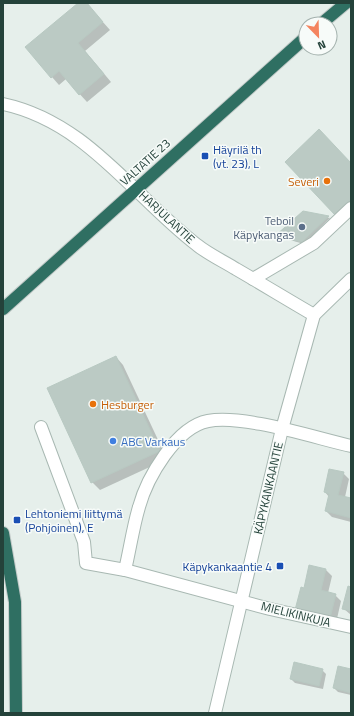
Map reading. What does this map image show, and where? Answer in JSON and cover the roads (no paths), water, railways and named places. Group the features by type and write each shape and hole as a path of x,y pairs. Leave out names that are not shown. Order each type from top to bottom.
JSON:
{"highway":[{"path":"331,16 346,3"},
{"name":"VALTATIE 23","path":"3,309 298,44"},
{"path":"3,533 16,602 16,713"}],"street":[{"name":"HARJULANTIE","path":"3,104 24,109 82,140 136,188 164,218 198,246 314,315"},
{"path":"253,279 314,243 351,208"},
{"path":"314,315 351,279"},
{"name":"KÄPYKANKAANTIE","path":"215,713 282,429 314,315"},
{"path":"125,570 139,507 152,475 163,457 180,438 193,427 208,421 235,420 282,429 351,446"},
{"name":"MIELIKINKUJA","path":"41,427 84,542 86,563 125,570 242,600 270,609 351,627"}],"place":[{"name":"Häyrilä th (vt. 23), L","path":"205,156"},
{"name":"Severi","path":"327,181"},
{"name":"Teboil Käpykangas","path":"302,227"},
{"name":"Hesburger","path":"93,404"},
{"name":"ABC Varkaus","path":"113,441"},
{"name":"Lehtoniemi liittymä (Pohjoinen), E","path":"17,520"},
{"name":"Käpykankaantie 4","path":"280,566"}]}
